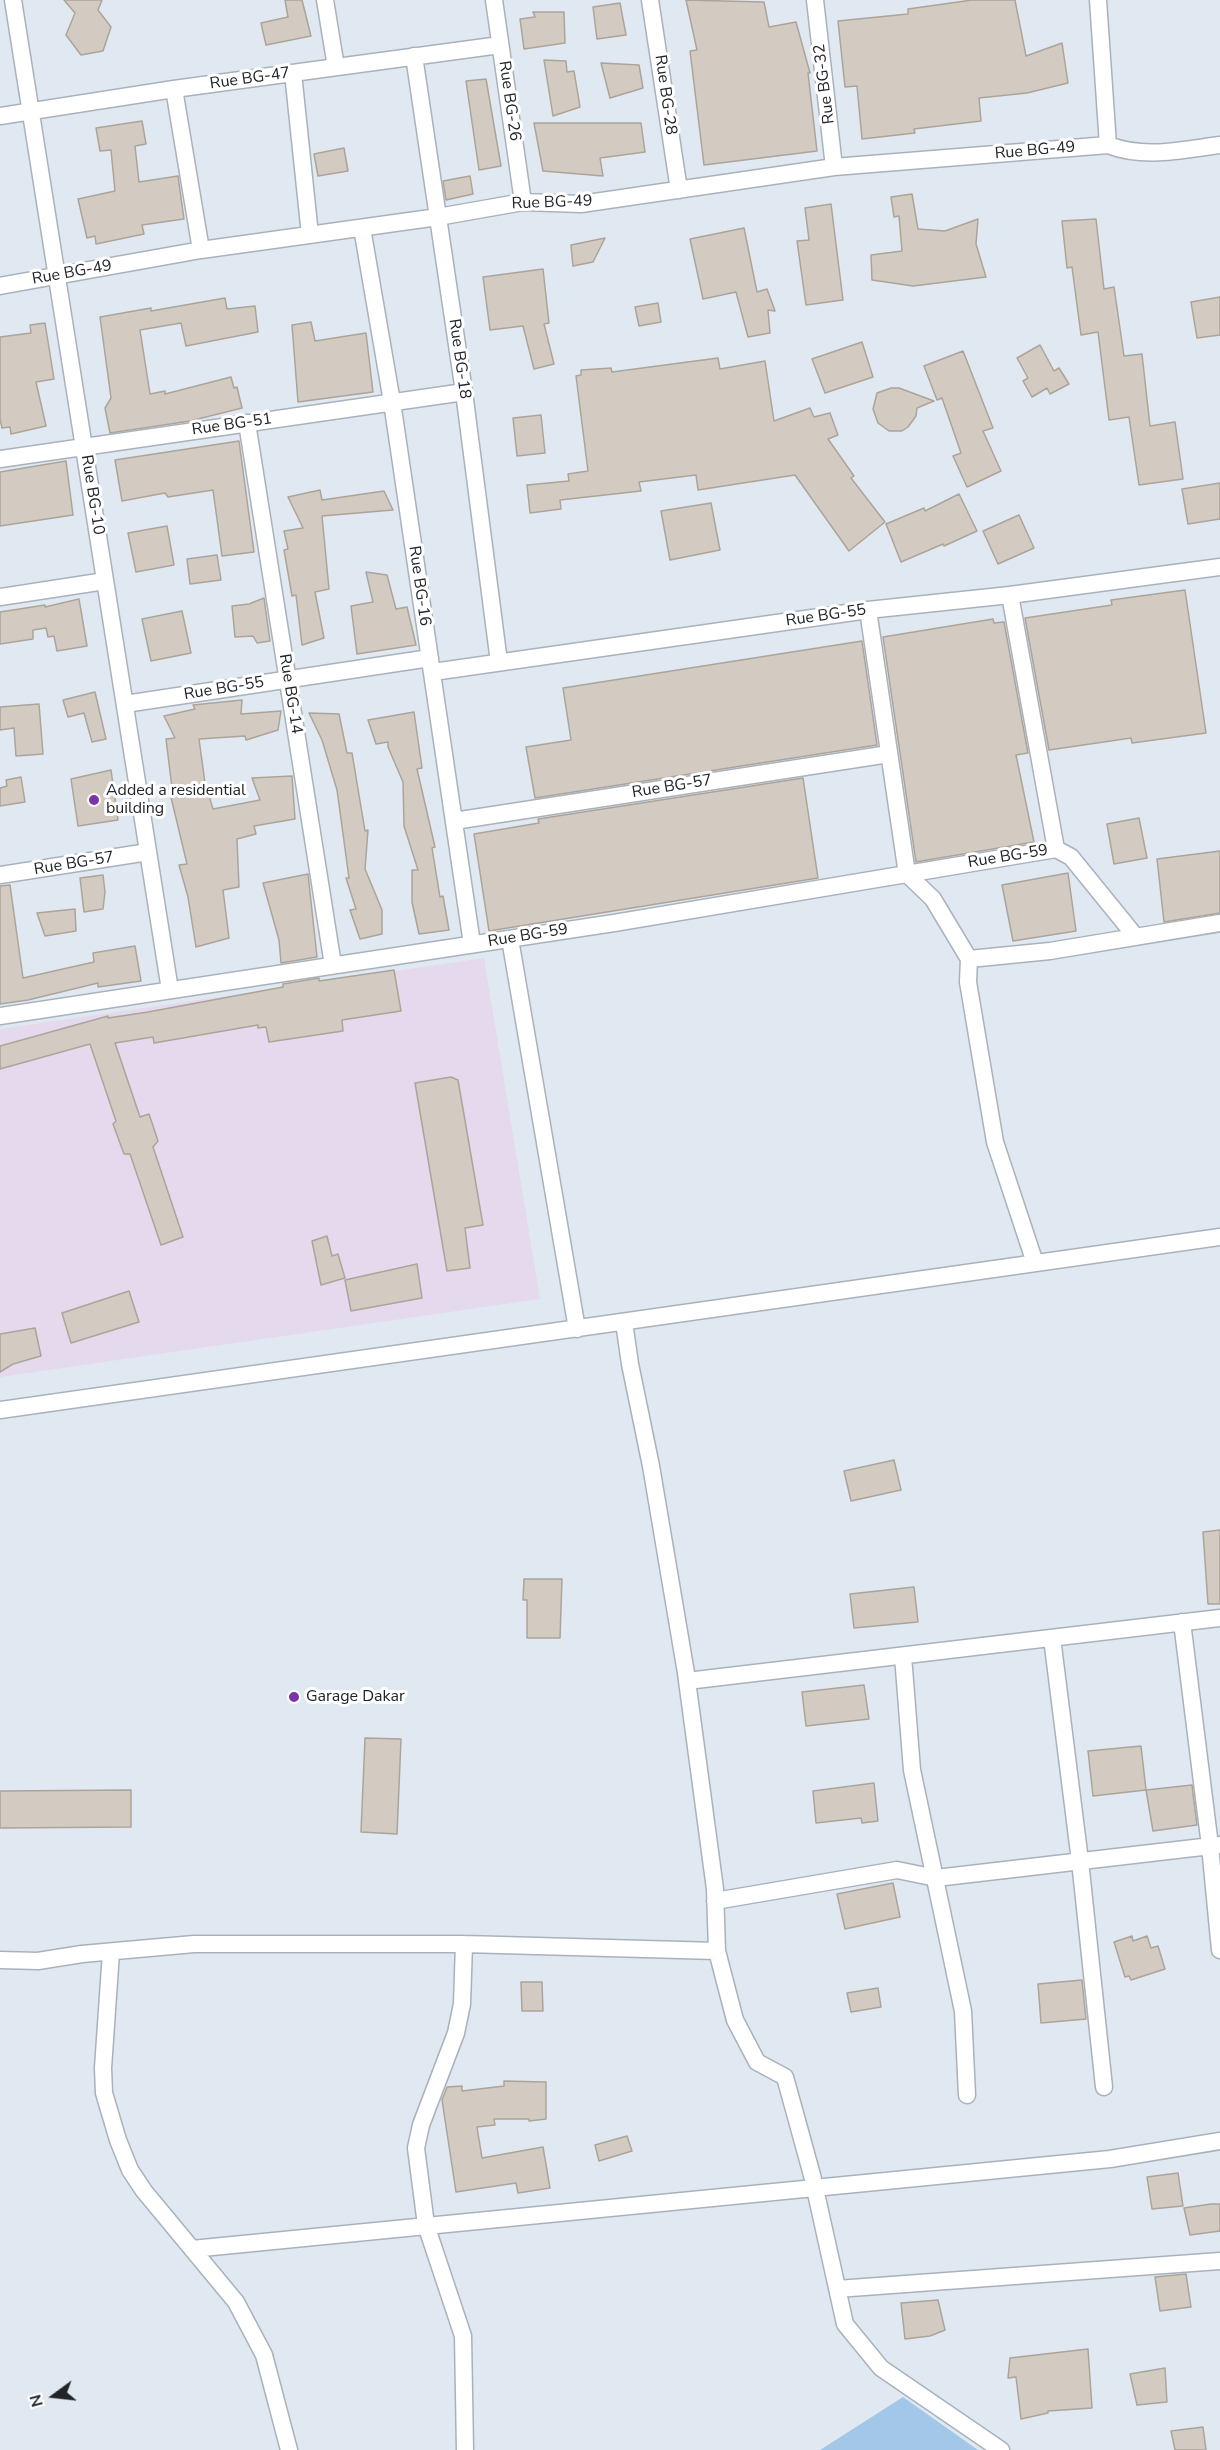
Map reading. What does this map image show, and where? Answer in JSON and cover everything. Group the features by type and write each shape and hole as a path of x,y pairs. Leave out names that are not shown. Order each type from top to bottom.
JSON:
{"street":[{"name":"Rue BG-10","path":"13,0 170,990"},
{"path":"325,0 336,67"},
{"name":"Rue BG-26","path":"494,0 523,202"},
{"name":"Rue BG-28","path":"651,0 679,190"},
{"name":"Rue BG-32","path":"815,0 834,167"},
{"path":"1098,0 1108,145 1126,152 1144,154 1220,145"},
{"name":"Rue BG-47","path":"0,116 174,89 500,45"},
{"name":"Rue BG-18","path":"414,56 464,392 499,662"},
{"path":"293,73 310,235"},
{"path":"174,89 201,250"},
{"name":"Rue BG-49","path":"0,286 201,250 438,217 523,202 581,204 834,167 1108,145"},
{"name":"Rue BG-16","path":"362,228 392,402 472,944"},
{"name":"Rue BG-51","path":"0,459 464,392"},
{"name":"Rue BG-14","path":"247,423 333,965"},
{"name":"Rue BG-55","path":"125,704 288,679 431,665 499,662 868,610 1010,595 1220,567"},
{"path":"0,597 105,581"},
{"path":"1010,595 1056,849 1071,857 1136,937"},
{"path":"868,610 907,874 933,899 969,959 968,982 994,1142 1035,1263"},
{"name":"Rue BG-57","path":"454,821 890,754"},
{"name":"Rue BG-59","path":"0,1016 510,939 1056,849"},
{"name":"Rue BG-57","path":"0,875 148,852"},
{"path":"969,959 1050,951 1220,923"},
{"path":"510,939 577,1329"},
{"path":"0,1410 1220,1237"},
{"path":"624,1322 687,1682 715,1901 717,1950 735,2020 757,2062 784,2077 815,2189 845,2324 881,2368 1001,2450"},
{"path":"687,1682 1220,1618"},
{"path":"1182,1622 1215,1845 1220,1950"},
{"path":"1052,1638 1080,1861 1104,2087"},
{"path":"903,1656 912,1770 963,2011 967,2095"},
{"path":"715,1901 897,1870 936,1878 1215,1845"},
{"path":"0,1960 38,1961 194,1944 464,1944 717,1950"},
{"path":"464,1944 462,2004 456,2033 421,2125 416,2148 426,2225 463,2336 465,2450"},
{"path":"111,1952 103,2068 104,2093 130,2170 236,2302 264,2355 289,2450"},
{"path":"192,2249 1110,2159 1220,2141"},
{"path":"837,2289 1220,2261"}],"shaded area":[{"path":"484,958 540,1299 0,1377 0,1029"},
{"path":"903,2397 978,2450 820,2450"}],"building":[{"path":"64,0 102,0 98,10 111,27 103,51 81,55 66,35 75,13"},
{"path":"285,0 302,0 311,36 266,45 261,23 288,17"},
{"path":"686,0 764,2 769,27 796,22 810,73 808,73 817,151 704,165 690,51 697,50"},
{"path":"972,0 1015,0 1026,56 1062,43 1068,83 1027,93 979,98 981,121 914,129 915,133 862,139 857,86 845,87 838,21 908,14 908,9"},
{"path":"620,3 626,35 597,39 593,7"},
{"path":"533,12 564,12 565,43 524,49 520,19 535,17"},
{"path":"544,60 566,61 567,72 574,71 580,107 553,116"},
{"path":"601,63 639,65 643,88 610,98"},
{"path":"486,79 501,166 479,170 466,81"},
{"path":"142,121 146,144 135,146 139,182 178,176 184,219 142,225 144,234 96,244 95,236 87,238 78,199 115,191 111,150 100,151 96,128"},
{"path":"534,123 641,123 645,152 600,158 603,176 543,171"},
{"path":"344,148 348,171 318,176 314,154"},
{"path":"470,176 473,194 446,200 443,181"},
{"path":"912,194 918,229 945,231 978,219 976,244 986,277 913,286 872,280 871,255 902,251 899,216 894,217 891,197"},
{"path":"831,204 843,300 806,305 797,241 809,240 805,208"},
{"path":"1096,219 1104,289 1114,287 1124,356 1142,354 1150,426 1175,422 1183,479 1139,485 1129,417 1109,420 1098,332 1081,335 1072,267 1067,268 1062,221"},
{"path":"744,228 757,292 767,289 775,311 768,310 770,333 748,337 736,292 703,299 690,239"},
{"path":"605,238 593,262 573,266 571,245"},
{"path":"543,269 549,323 544,324 554,364 534,369 523,326 490,330 483,277"},
{"path":"1220,297 1220,335 1197,338 1191,302"},
{"path":"225,298 227,309 255,306 258,332 186,346 181,323 140,330 150,394 165,391 165,394 231,377 234,388 237,387 242,408 190,421 110,433 105,408 111,398 100,317"},
{"path":"658,303 661,322 639,326 635,307"},
{"path":"311,322 315,341 366,333 373,392 298,402 292,325"},
{"path":"45,323 54,379 36,382 46,426 11,434 10,427 2,428 0,419 0,337 31,333 30,325"},
{"path":"862,342 873,377 825,393 812,359"},
{"path":"1040,345 1054,371 1059,368 1069,384 1050,394 1047,388 1032,397 1023,381 1028,378 1017,358"},
{"path":"963,351 993,428 983,431 1001,471 967,487 953,456 961,453 942,398 937,400 924,366"},
{"path":"718,358 720,369 765,361 774,421 810,408 814,417 830,413 838,435 828,439 854,476 851,478 885,522 849,551 795,475 698,490 696,475 639,482 641,491 560,500 561,509 530,513 527,485 569,481 568,474 588,471 576,376 581,375 581,370 611,368 612,372"},
{"path":"899,388 934,401 917,408 916,416 902,431 889,431 878,423 873,409 877,393"},
{"path":"541,415 545,453 517,456 513,418"},
{"path":"239,441 254,552 222,556 213,490 168,497 165,493 122,501 115,460"},
{"path":"66,461 73,515 0,526 0,472"},
{"path":"1220,483 1220,519 1188,524 1182,489"},
{"path":"320,490 322,500 384,491 393,510 322,516 329,589 315,592 324,638 302,645 296,595 292,596 284,550 288,549 284,531 303,528 288,497"},
{"path":"959,494 977,531 901,562 886,524 924,508 925,511"},
{"path":"711,503 720,550 670,560 661,511"},
{"path":"1019,515 1034,548 998,564 983,531"},
{"path":"167,526 174,565 136,572 128,533"},
{"path":"217,555 221,580 190,584 187,559"},
{"path":"366,572 387,575 396,609 407,607 416,645 357,654 351,606 373,602"},
{"path":"1185,590 1206,733 1132,743 1131,738 1049,750 1025,618 1112,605 1111,600"},
{"path":"264,598 270,641 257,643 253,636 235,637 232,606 249,604"},
{"path":"79,599 87,646 57,651 54,636 48,637 46,628 33,630 33,639 0,644 0,612 45,605 45,607"},
{"path":"182,611 191,653 151,661 142,619"},
{"path":"993,619 994,623 1004,622 1028,753 1016,755 1034,842 916,862 883,637"},
{"path":"862,641 877,745 535,798 526,747 571,740 563,688"},
{"path":"95,692 106,739 92,742 84,713 68,717 63,700"},
{"path":"242,700 241,714 281,711 278,730 246,740 245,736 199,739 205,783 213,809 260,800 252,778 292,776 295,819 254,826 256,834 237,839 239,887 223,890 229,938 196,947 188,897 179,865 187,864 169,789 172,788 166,739 175,738 164,716 195,709 193,705"},
{"path":"39,704 43,754 16,756 14,728 0,730 0,707"},
{"path":"414,712 422,768 417,769 435,847 432,848 440,897 443,896 449,930 419,934 412,902 412,870 418,870 404,826 403,782 388,742 376,744 368,720"},
{"path":"309,713 339,714 347,753 352,753 365,831 368,830 365,869 382,910 382,934 360,939 350,910 356,909 346,878 349,878 337,790 322,740"},
{"name":"Added a residential building","path":"111,770 118,820 78,826 71,779"},
{"path":"21,777 25,802 0,806 0,788 7,786 6,780"},
{"path":"803,778 818,878 489,931 474,834 539,823 538,819"},
{"path":"1139,818 1147,858 1114,864 1107,824"},
{"path":"1220,851 1220,913 1164,922 1157,859"},
{"path":"1068,873 1076,931 1013,941 1002,885"},
{"path":"308,874 317,957 281,963 279,940 263,883"},
{"path":"103,875 105,892 103,909 84,912 80,878"},
{"path":"10,885 23,978 94,962 93,953 135,946 141,981 98,987 98,983 28,1000 0,1004 0,886"},
{"path":"75,909 76,931 45,936 37,913"},
{"path":"394,970 401,1011 342,1020 343,1031 269,1042 266,1027 258,1028 258,1025 154,1043 153,1037 115,1043 140,1117 149,1114 158,1141 153,1147 183,1237 161,1245 130,1154 124,1154 113,1124 116,1121 90,1044 0,1069 0,1046 108,1016 108,1018 148,1012 283,987 283,984 319,978 319,981"},
{"path":"451,1077 458,1080 483,1225 465,1228 470,1268 447,1271 415,1083"},
{"path":"327,1236 332,1256 338,1254 345,1278 321,1285 312,1241"},
{"path":"417,1264 422,1298 351,1311 345,1280"},
{"path":"129,1291 139,1322 71,1343 62,1313"},
{"path":"35,1328 41,1356 13,1364 0,1372 0,1334"},
{"path":"894,1460 901,1490 851,1501 844,1471"},
{"path":"1220,1530 1220,1604 1208,1604 1203,1532"},
{"path":"524,1579 562,1579 560,1638 527,1638 527,1600 523,1600"},
{"path":"914,1587 918,1622 854,1628 850,1594"},
{"path":"864,1685 869,1719 806,1726 802,1692"},
{"path":"365,1738 401,1739 397,1834 361,1832"},
{"path":"1141,1746 1146,1790 1093,1796 1088,1751"},
{"path":"874,1783 878,1821 862,1823 861,1818 816,1823 813,1791"},
{"path":"1192,1785 1197,1825 1153,1831 1146,1790"},
{"path":"131,1790 131,1827 0,1828 0,1791"},
{"path":"893,1883 900,1917 845,1929 837,1894"},
{"path":"1132,1936 1133,1941 1147,1936 1151,1948 1158,1946 1165,1969 1131,1980 1129,1976 1125,1977 1114,1942"},
{"path":"1082,1980 1086,2019 1041,2023 1038,1984"},
{"path":"521,1982 542,1982 543,2011 522,2011"},
{"path":"878,1988 881,2007 851,2012 847,1993"},
{"path":"504,2081 546,2082 546,2119 529,2121 529,2119 494,2119 495,2125 477,2127 482,2158 543,2147 550,2188 518,2193 516,2183 456,2192 442,2100 447,2087 462,2086 462,2091 504,2086"},
{"path":"627,2136 632,2151 599,2161 595,2145"},
{"path":"1178,2173 1183,2206 1152,2209 1147,2177"},
{"path":"1220,2204 1220,2231 1190,2235 1184,2208"},
{"path":"1186,2274 1191,2307 1160,2311 1155,2277"},
{"path":"938,2300 945,2330 930,2336 905,2339 901,2303"},
{"path":"1088,2349 1092,2408 1048,2411 1048,2413 1021,2419 1016,2377 1008,2378 1010,2358"},
{"path":"1165,2368 1167,2402 1137,2405 1130,2374"},
{"path":"1203,2427 1206,2450 1175,2450 1171,2431"}],"place":[{"name":"Added a residential building","path":"94,800"},
{"name":"Garage Dakar","path":"294,1697"}]}
